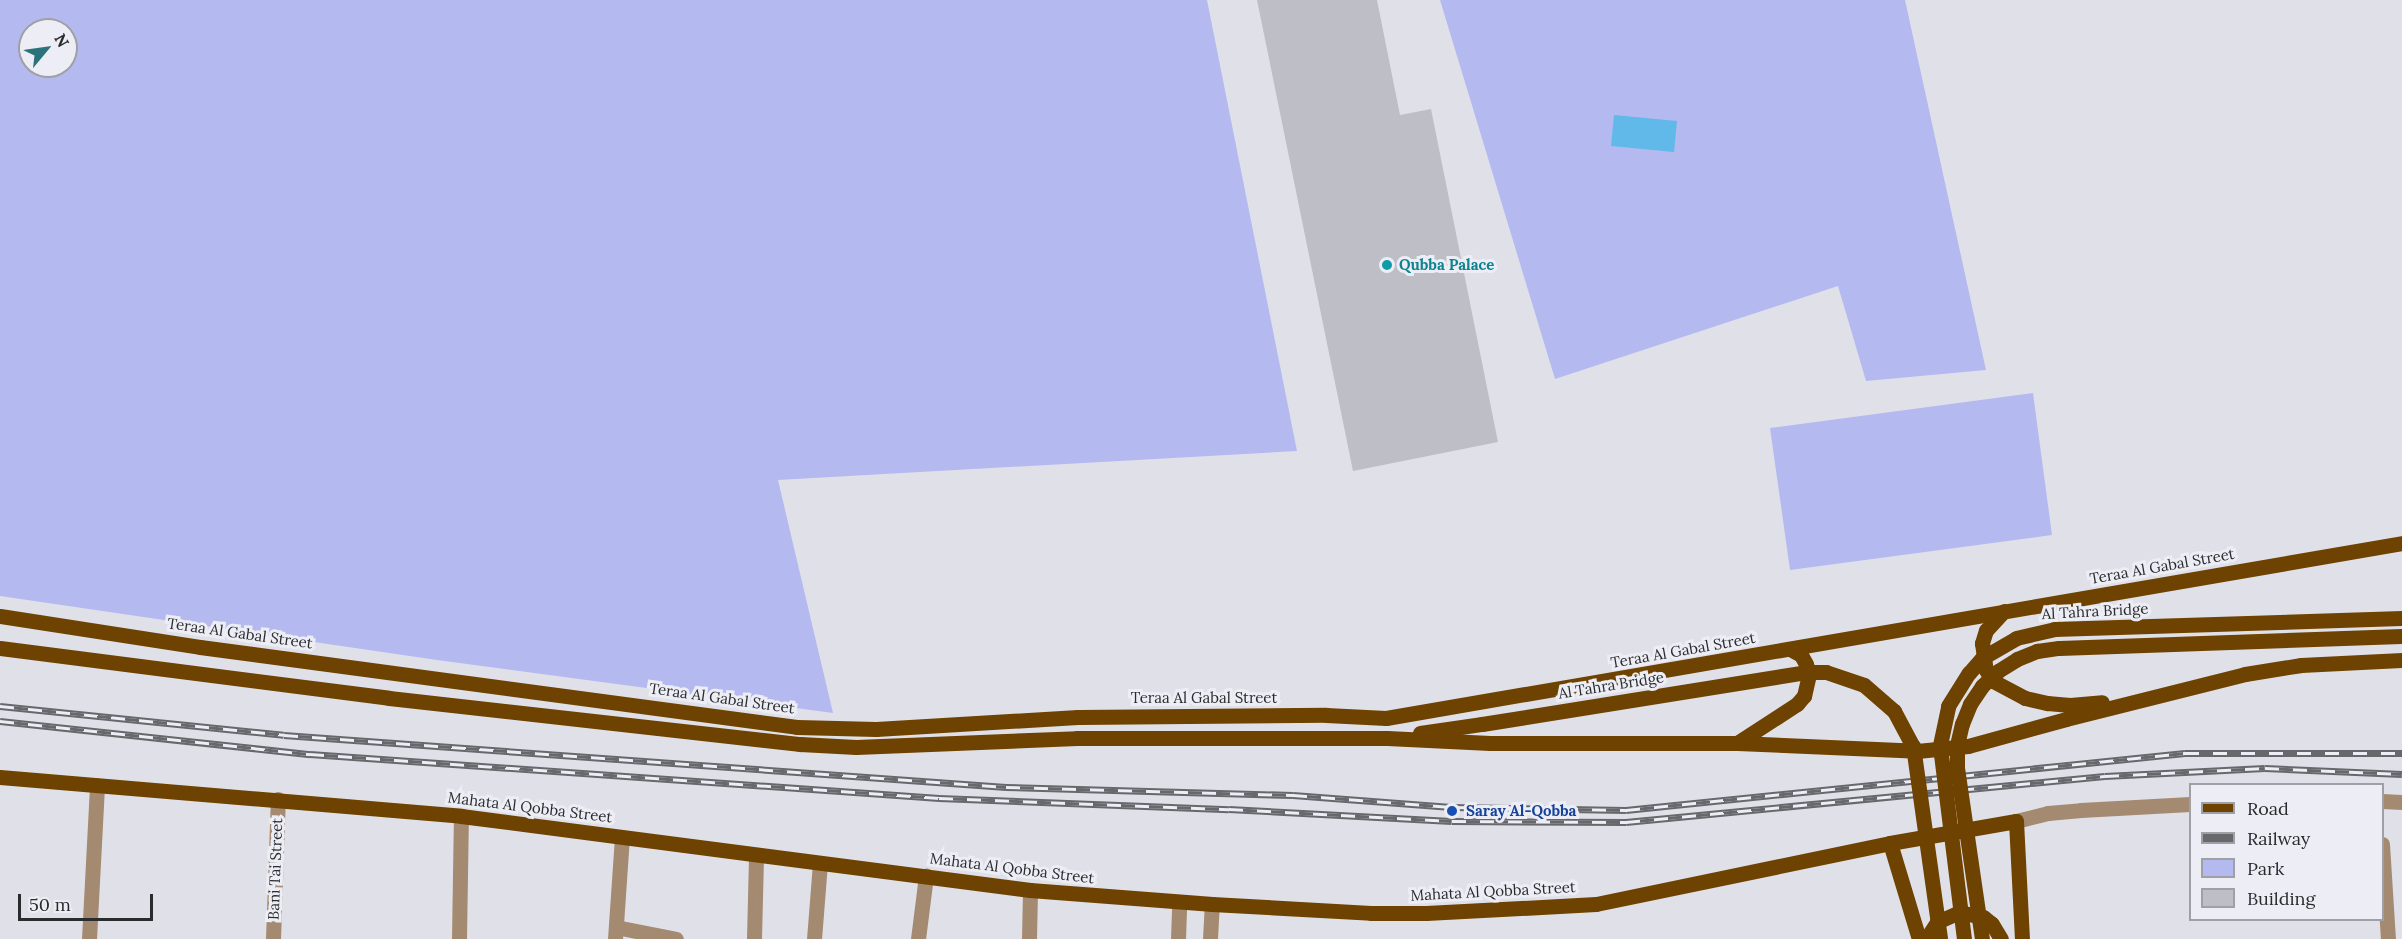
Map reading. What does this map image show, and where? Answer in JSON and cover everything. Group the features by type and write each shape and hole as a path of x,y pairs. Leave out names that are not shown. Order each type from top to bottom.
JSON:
{"main road":[{"name":"Teraa Al Gabal Street","path":"0,616 212,648 786,725 836,729 1078,717 1326,715 1386,718 1792,650 2402,543"},
{"path":"2004,611 1986,630 1982,643 1986,670 1993,681 2002,688 2025,698 2070,705 2149,697"},
{"name":"Al Tahra Bridge","path":"1964,939 1940,745 1948,706 1957,689 1969,673 1990,653 2016,638 2054,629 2402,618"},
{"path":"1982,939 1957,767 1957,745 1970,704 1982,686 1998,671 2027,655 2058,648 2402,636"},
{"path":"0,648 388,698 800,744 856,747 1077,738 1387,738 1490,743 1737,743 1866,751 1917,751 1968,746 2149,697 2275,668 2402,660"},
{"path":"1737,743 1797,704 1804,696 1808,686 1806,664 1801,655 1792,650"},
{"name":"Al Tahra Bridge","path":"1387,738 1806,672 1846,677 1864,685 1894,711 1913,746 1940,939"},
{"name":"Mahata Al Qobba Street","path":"0,777 462,816 1030,890 1212,904 1426,913 1573,906 1632,897 1890,843 2016,821"},
{"path":"2016,821 2022,939"},
{"path":"1890,843 1919,939"},
{"path":"1926,939 1937,922 1959,912 1983,917 1992,924 2001,939"}],"street":[{"path":"89,939 98,785"},
{"name":"Bani Tai Street","path":"273,939 278,799"},
{"path":"2384,801 2402,802"},
{"path":"2016,821 2048,813 2189,804"},
{"path":"459,939 462,816"},
{"path":"622,837 616,933 676,939"},
{"path":"754,939 756,855"},
{"path":"814,939 820,863"},
{"path":"918,939 926,876"},
{"path":"2384,876 2388,939"},
{"path":"1029,939 1030,890"},
{"path":"1178,939 1179,902"},
{"path":"1210,939 1212,904"}],"green space":[{"path":"0,0 1207,0 1297,451 778,480 833,713 437,660 0,596"},
{"path":"1440,0 1905,0 1986,370 1866,381 1838,286 1555,379"},
{"path":"2033,393 2052,535 1790,570 1770,428"}],"shaded area":[{"path":"1614,115 1677,121 1674,152 1611,146"}],"building":[{"name":"Qubba Palace","path":"1257,0 1377,0 1400,115 1431,109 1498,442 1353,471"}],"railway":[{"path":"0,706 284,735 1006,787 1293,795 1452,807 1626,810 2185,753 2402,753"},
{"path":"0,721 310,754 939,798 1229,809 1452,821 1626,822 2105,776 2265,768 2402,774"}],"place":[{"name":"Qubba Palace","path":"1387,265"},
{"name":"Saray Al-Qobba","path":"1452,811"}]}
